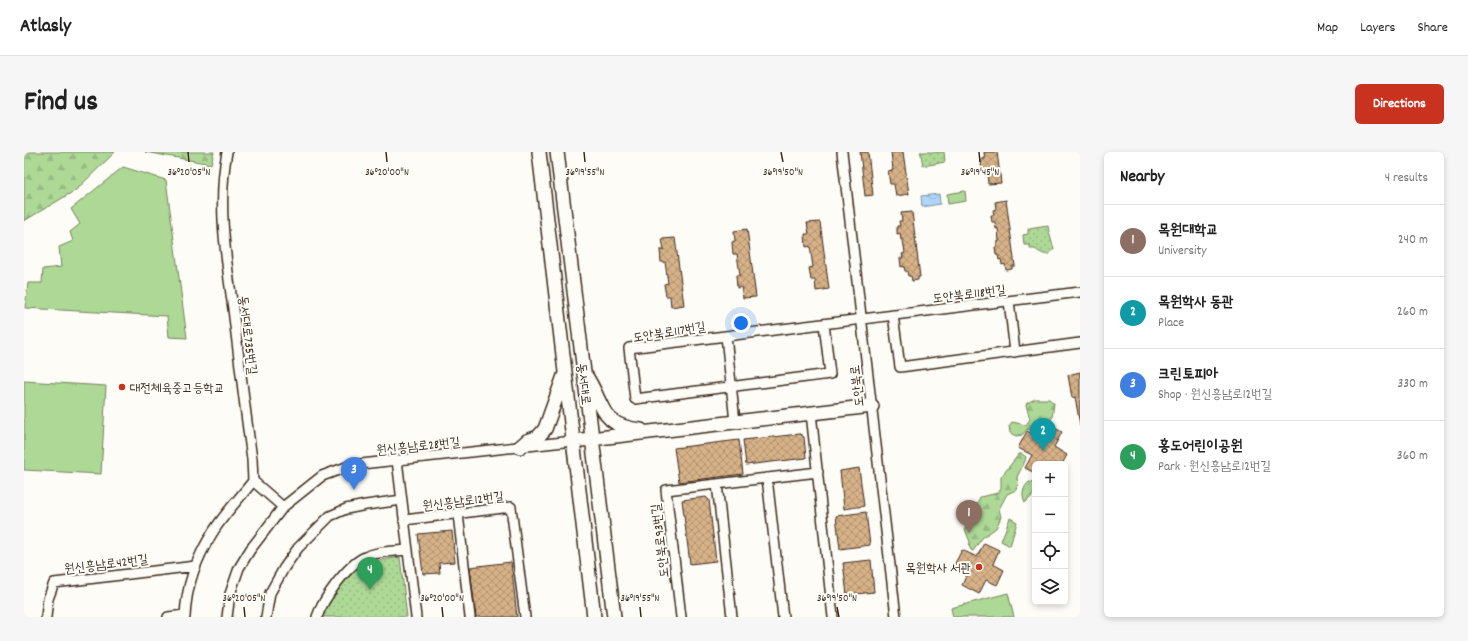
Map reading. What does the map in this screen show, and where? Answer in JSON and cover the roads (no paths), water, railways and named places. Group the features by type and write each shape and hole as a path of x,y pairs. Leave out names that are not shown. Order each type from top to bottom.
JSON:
{"street":[{"name":"동서대로735번길","path":"228,152 224,176 223,210 225,247 252,459 253,481"},
{"name":"동서대로","path":"539,152 594,617"},
{"name":"동서대로","path":"557,152 614,617"},
{"name":"도안북로","path":"842,152 896,617"},
{"name":"도안북로118번길","path":"861,319 1080,292"},
{"path":"1009,301 1015,352"},
{"path":"893,315 900,367 1080,343"},
{"name":"도안북로117번길","path":"824,324 830,374 635,399 629,348 861,319"},
{"path":"726,336 735,422"},
{"path":"584,372 593,386 603,411 609,419 630,429 656,432"},
{"path":"520,447 527,441 538,437 545,429 565,374"},
{"path":"573,441 872,406"},
{"path":"811,413 833,617"},
{"name":"원신흥남로28번길","path":"227,617 230,594 239,568 250,550 283,507 322,476 352,465 573,441"},
{"path":"397,460 416,617"},
{"name":"도안북로93번길","path":"681,617 666,490 818,472"},
{"path":"767,478 783,617"},
{"path":"168,617 185,616 192,578 196,566 213,532 253,481 283,507"},
{"path":"717,484 732,617"},
{"path":"266,617 270,593 284,568 298,548 330,516 346,509 402,500"},
{"name":"원신흥남로12번길","path":"404,520 512,508 525,617"},
{"path":"458,514 470,617"},
{"path":"317,617 320,607 327,596 352,565 364,557 377,553 408,550"},
{"name":"원신흥남로42번길","path":"46,617 48,599 54,583 196,566"}],"water":[{"path":"939,194 940,204 922,207 921,196"}],"place":[{"name":"대전체육중고등학교","path":"122,387"},
{"name":"목원학사 동관","path":"1043,451"},
{"name":"크린토피아","path":"354,490"},
{"name":"목원대학교","path":"969,533"},
{"name":"목원학사 서관","path":"979,567"},
{"name":"홍도어린이공원","path":"370,590"}]}
